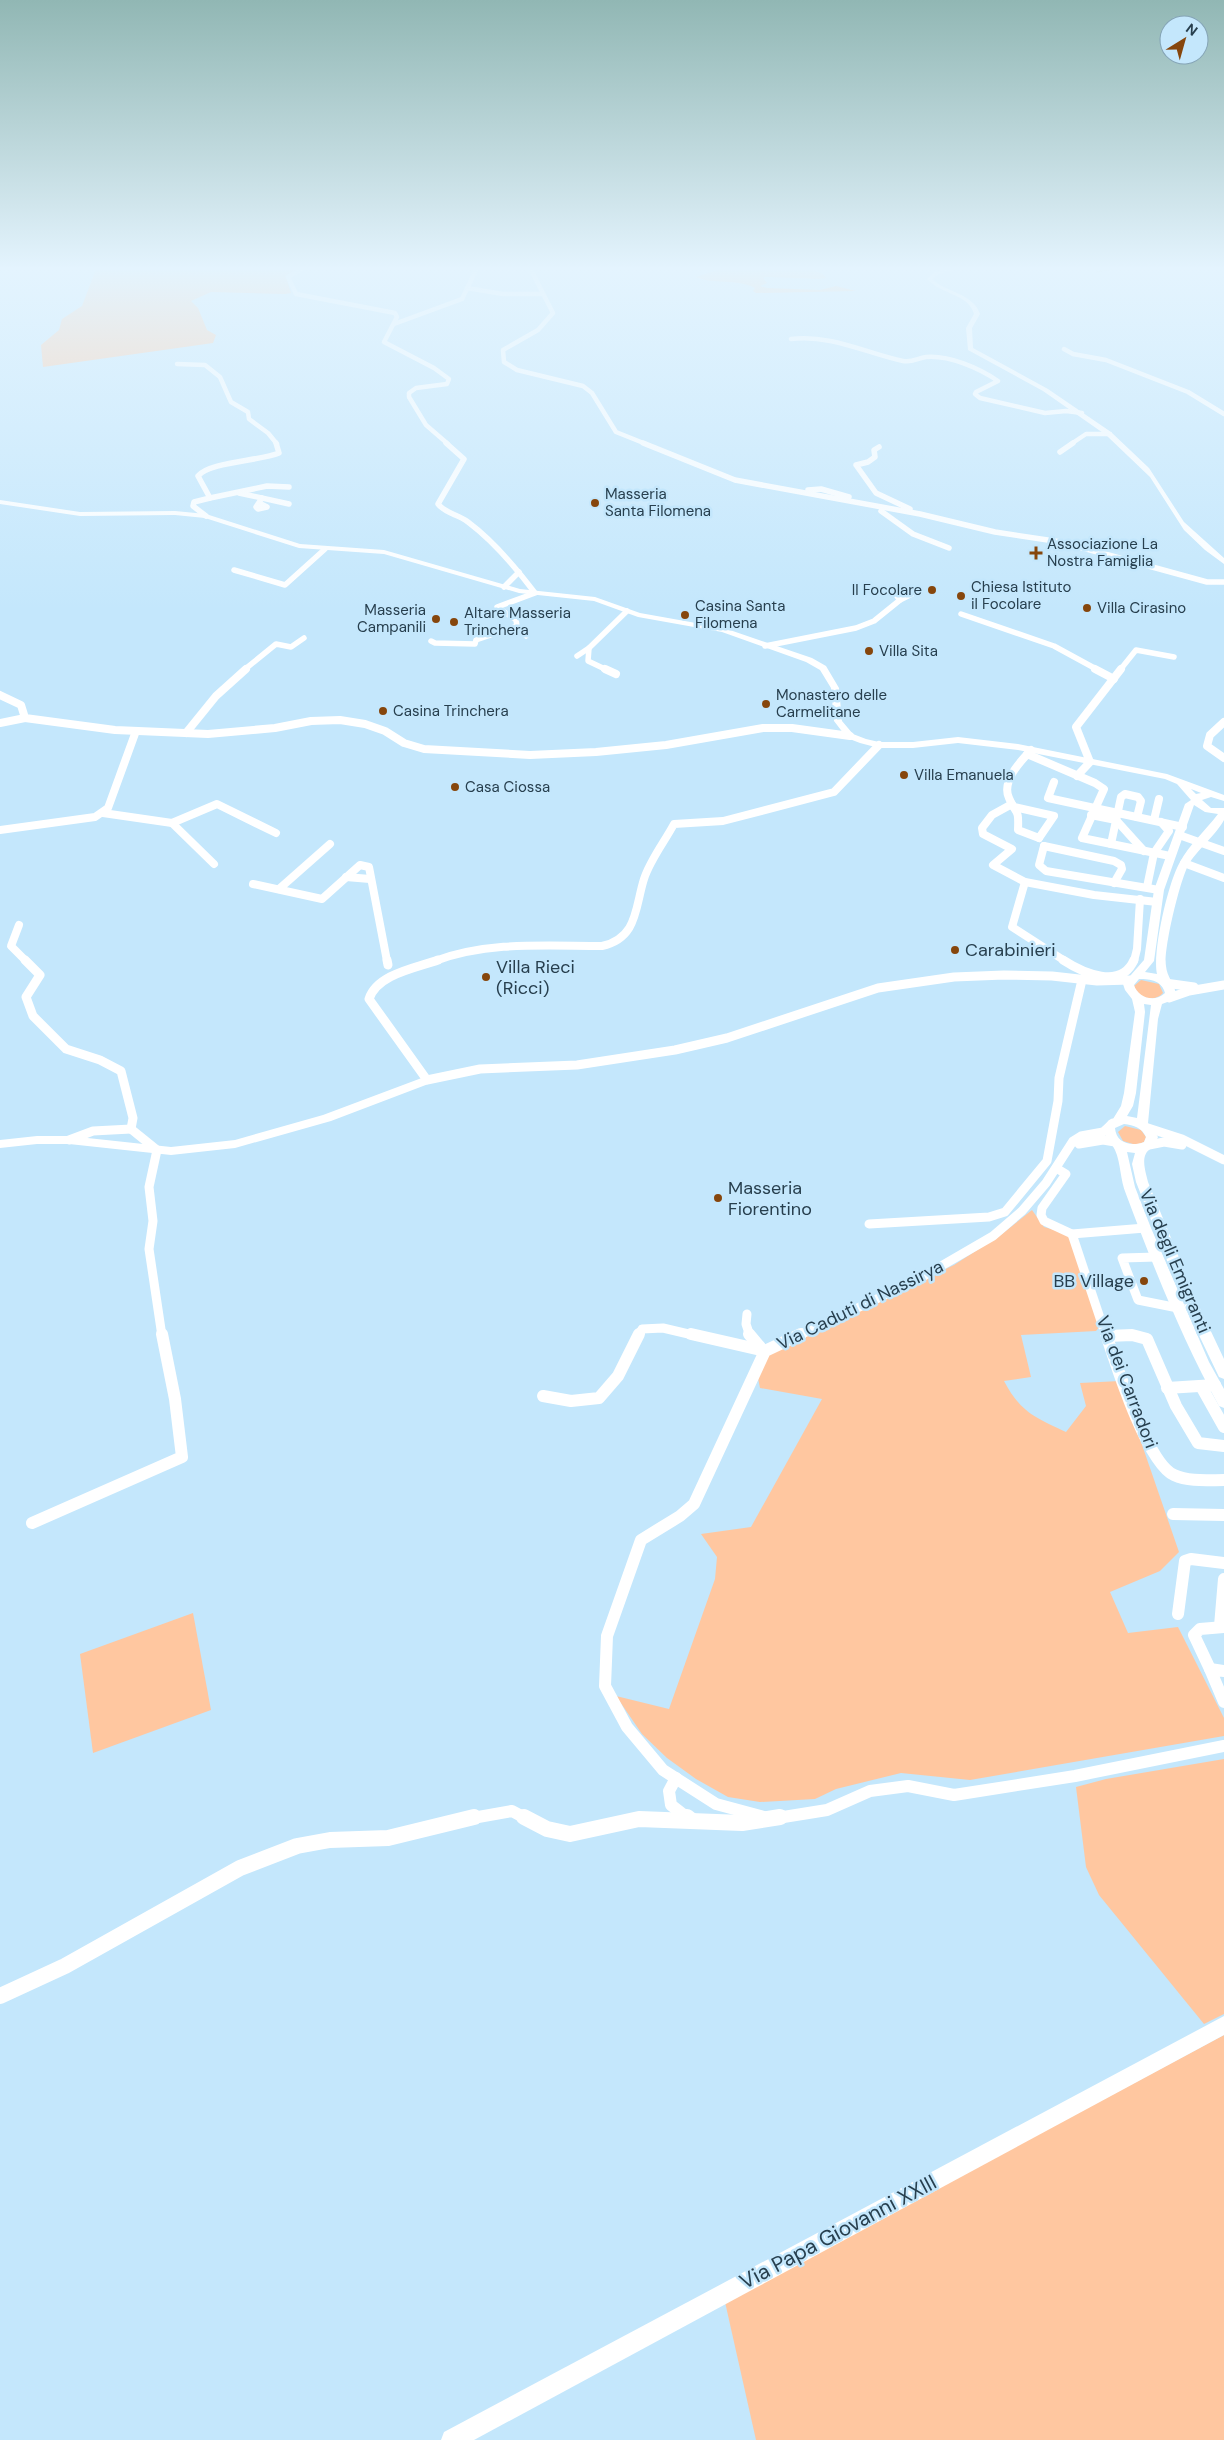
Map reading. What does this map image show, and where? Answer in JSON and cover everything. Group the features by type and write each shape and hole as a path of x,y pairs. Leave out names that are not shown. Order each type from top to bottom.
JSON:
{"main road":[{"path":"1034,382 1082,413 1110,434 1153,476 1183,524 1199,542 1224,562"},
{"path":"0,502 80,514 173,511 206,516 281,542 325,549 384,552 488,583 506,584 512,589 595,599 627,611 724,630 809,660 823,668 835,688 838,721 850,736 879,745 913,745 958,740 1154,774 1224,797"},
{"path":"1134,995 1157,1002 1169,998 1171,990 1165,982 1160,964 1165,933 1184,863 1224,812 1204,808 1184,787 1154,774"},
{"path":"1133,978 1149,961 1159,890 1190,804 1203,794 1212,794"},
{"path":"1133,978 1154,977 1165,982"},
{"name":"Via degli Emigranti","path":"1133,978 1128,988 1134,995 1140,1012 1128,1106 1109,1132 1117,1144 1129,1187 1145,1228 1203,1364 1208,1386 1224,1402"},
{"name":"Via degli Emigranti","path":"1157,1002 1152,1018 1145,1126 1152,1137 1147,1147 1139,1155 1138,1163 1142,1182 1192,1306 1224,1373"},
{"path":"0,1144 37,1140 69,1140 157,1150 202,1149 235,1144 327,1118 427,1080"},
{"path":"1115,1122 1130,1120 1145,1126"},
{"path":"1117,1144 1132,1150 1147,1147"},
{"name":"Via Papa Giovanni XXIII","path":"452,2440 1224,2025"}],"street":[{"path":"210,498 198,476 201,472 224,465 255,462 274,455 279,450 276,442 267,432 249,419 248,412 228,398 222,382"},
{"path":"448,382 447,384 416,388 409,393 409,397 426,425 464,459 439,501 439,507 467,521 520,574 535,593 497,607 516,620 517,626 526,636"},
{"path":"571,382 583,386 592,393 616,432 734,480 920,514 995,532 1069,544 1207,582 1224,582"},
{"path":"995,382 975,394 980,398 1045,413 1066,411 1082,413"},
{"path":"1162,382 1188,392 1224,414"},
{"path":"1060,452 1086,434 1110,434"},
{"path":"879,447 874,450 875,457 856,465 876,493 920,514"},
{"path":"734,480 749,478 804,486 810,492 821,489 853,498"},
{"path":"234,494 250,483"},
{"path":"206,516 193,506 193,503 267,486 289,487"},
{"path":"234,494 260,501 289,504"},
{"path":"872,506 895,518 902,528 924,539 949,548"},
{"path":"234,570 285,585 325,549"},
{"path":"506,584 520,574"},
{"path":"512,589 520,574"},
{"path":"766,646 856,628 874,620 900,600"},
{"path":"578,656 589,648 627,611"},
{"path":"961,614 1054,646 1114,680"},
{"path":"431,641 435,643 475,644 476,640 517,626"},
{"path":"186,733 224,686 250,664 276,644 291,647 304,638"},
{"path":"589,648 588,660 616,674"},
{"path":"1077,776 1090,762 1076,727 1138,649 1174,657"},
{"path":"0,694 21,705 25,718"},
{"path":"0,722 25,718 136,731 208,734 266,729 311,720 340,720 385,731 404,742 424,748 530,756 666,745 763,728 801,729 850,736"},
{"path":"1224,722 1210,735 1207,746 1224,758"},
{"path":"0,830 95,817 103,813 108,808 136,731"},
{"path":"879,745 834,792 722,822 674,824 644,879 642,893 630,928 622,939 616,943 602,946 486,947 456,953 378,984 369,999 427,1080 480,1069 578,1065 675,1050 727,1038 858,993 954,976 1052,976 1097,981 1133,978"},
{"path":"1159,890 1046,871 1039,865 1044,846 1040,838 1018,830 1019,812 1008,797 1008,786 1015,769 1029,752 1104,789 1092,811 1082,838 1170,856"},
{"path":"1054,782 1048,798 1117,817 1137,817 1157,821 1181,831 1200,842 1224,851"},
{"path":"1111,844 1121,797 1125,794 1138,797 1142,801 1137,817"},
{"path":"1157,821 1159,799"},
{"path":"103,813 172,822 217,804 276,834"},
{"path":"1040,838 1054,816 1049,813 1013,806 992,815 982,828 983,834 1012,849 993,865 1025,882 1094,895 1157,902"},
{"path":"1117,817 1144,851"},
{"path":"1147,887 1154,853 1170,831 1157,821"},
{"path":"172,822 214,864"},
{"path":"279,889 322,849 330,844"},
{"path":"1044,846 1114,861 1121,865 1122,869 1114,883"},
{"path":"1184,863 1224,878"},
{"path":"253,884 322,899 360,865 369,867 388,965"},
{"path":"346,877 370,880"},
{"path":"1025,882 1012,927 1079,970 1088,973 1111,976 1128,972 1137,960 1140,899"},
{"path":"19,925 11,946 40,975 26,997 33,1016 66,1049 100,1060 121,1072 133,1118 131,1128"},
{"path":"1137,942 1151,946"},
{"path":"869,1224 989,1217 1004,1212 1047,1161 1058,1101 1059,1078 1082,980"},
{"path":"1097,981 1134,995"},
{"path":"1165,982 1205,988"},
{"path":"1169,998 1176,994 1224,985"},
{"name":"Via Caduti di Nassirya","path":"767,1818 716,1804 663,1770 627,1727 605,1686 606,1636 641,1540 680,1516 694,1504 764,1351 916,1280 993,1236 1022,1211 1056,1168 1074,1141 1081,1136 1102,1132 1115,1122"},
{"path":"1145,1126 1182,1139 1224,1160"},
{"path":"32,1523 182,1457 175,1399 159,1320 149,1249 153,1221 149,1187 157,1150 131,1128 93,1132 69,1140"},
{"name":"Via Caduti di Nassirya","path":"1066,1154 1082,1142 1103,1140 1117,1144"},
{"path":"1147,1147 1164,1142 1174,1143 1224,1166"},
{"path":"1056,1168 1066,1174 1045,1203 1041,1215 1044,1221 1072,1234 1145,1228"},
{"name":"Via dei Carradori","path":"1072,1234 1134,1409 1160,1464 1168,1472 1179,1478 1224,1480"},
{"name":"Via degli Emigranti","path":"1157,1257 1122,1258 1138,1300 1178,1308"},
{"path":"747,1314 745,1326 748,1336 764,1351"},
{"path":"543,1396 570,1401 599,1398 618,1376 642,1329 664,1328 764,1351"},
{"path":"1108,1336 1132,1335 1147,1340 1177,1409 1198,1443 1224,1446"},
{"path":"1168,1388 1208,1386 1224,1427"},
{"path":"1173,1514 1224,1515"},
{"path":"1178,1614 1185,1561 1191,1559 1224,1564"},
{"path":"1224,1580 1222,1626 1200,1629 1194,1635 1224,1702"},
{"path":"1210,1669 1224,1671"},
{"path":"0,1996 65,1966 240,1868 297,1846 330,1840 388,1838 469,1818 512,1811 547,1829 570,1834 639,1820 742,1823 827,1810 870,1791 908,1786 954,1795 1075,1776 1224,1746"},
{"path":"676,1778 669,1791 671,1805 692,1821"},
{"path":"715,1822 716,1804"}],"shaded area":[{"path":"1141,980 1159,984 1163,993 1155,998 1147,998 1139,994 1134,986"},
{"path":"1125,1126 1141,1130 1146,1137 1144,1142 1136,1145 1123,1141 1118,1132"},
{"path":"1032,1210 1044,1227 1068,1234 1100,1326 1096,1331 1021,1335 1031,1377 1004,1381 1016,1400 1030,1413 1066,1432 1086,1406 1080,1383 1120,1381 1179,1552 1160,1571 1110,1592 1128,1633 1178,1627 1224,1718 1224,1736 970,1780 901,1773 836,1789 815,1799 760,1802 728,1797 696,1779 667,1758 642,1734 616,1696 669,1709 715,1579 717,1557 701,1534 751,1527 822,1399 760,1388 758,1378 769,1354 954,1265 1002,1234"},
{"path":"193,1613 211,1710 93,1753 80,1654"},
{"path":"1224,1759 1224,2014 1204,2024 1099,1895 1086,1867 1076,1787 1106,1779"},
{"path":"1224,2035 1224,2440 756,2440 725,2302"}],"place":[{"name":"Masseria Santa Filomena","path":"595,503"},
{"name":"Associazione La Nostra Famiglia","path":"1036,553"},
{"name":"Il Focolare","path":"932,590"},
{"name":"Chiesa Istituto il Focolare","path":"961,596"},
{"name":"Villa Cirasino","path":"1087,608"},
{"name":"Casina Santa Filomena","path":"685,615"},
{"name":"Masseria Campanili","path":"436,619"},
{"name":"Altare Masseria Trinchera","path":"454,622"},
{"name":"Villa Sita","path":"869,651"},
{"name":"Monastero delle Carmelitane","path":"766,704"},
{"name":"Casina Trinchera","path":"383,711"},
{"name":"Villa Emanuela","path":"904,775"},
{"name":"Casa Ciossa","path":"455,787"},
{"name":"Carabinieri","path":"955,950"},
{"name":"Villa Rieci (Ricci)","path":"486,977"},
{"name":"Masseria Fiorentino","path":"718,1198"},
{"name":"BB Village","path":"1144,1281"}]}
